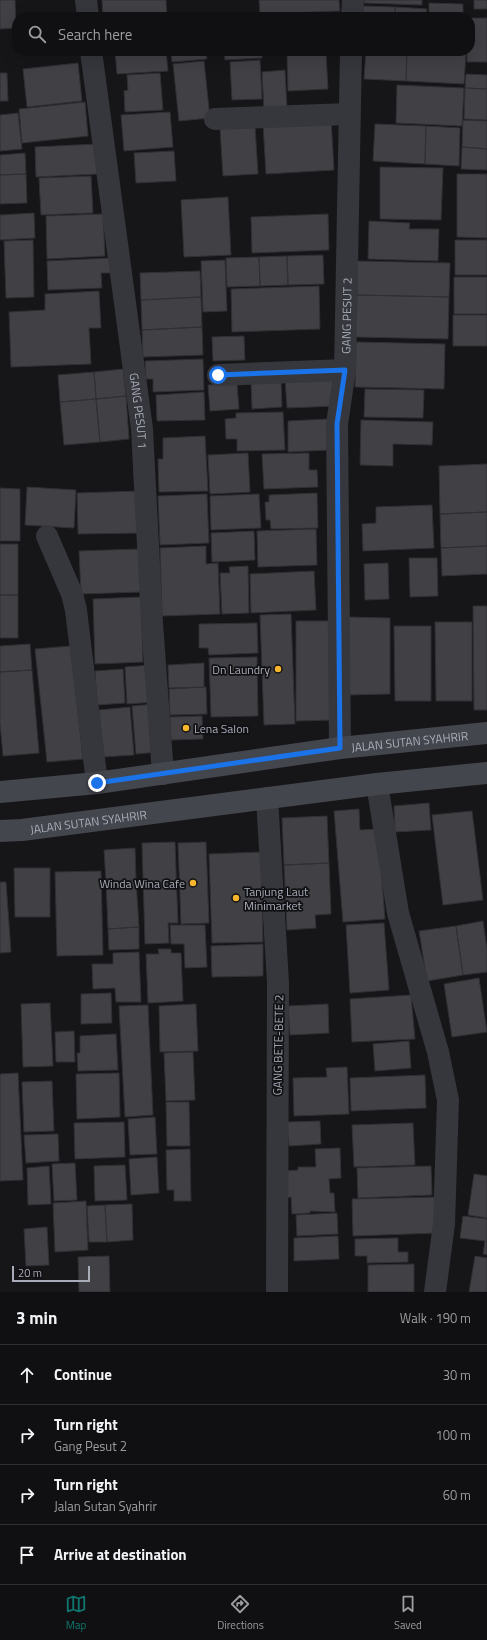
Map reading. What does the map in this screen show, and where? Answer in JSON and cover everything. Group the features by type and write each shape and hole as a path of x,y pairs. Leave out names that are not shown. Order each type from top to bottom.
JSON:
{"street":[{"path":"86,0 87,12"},
{"path":"352,12 353,0"},
{"name":"GANG PESUT 1","path":"92,56 142,429 152,615 163,774"},
{"name":"GANG PESUT 2","path":"340,748 337,424 345,370 351,56"},
{"path":"215,119 349,114"},
{"path":"218,375 345,370"},
{"path":"47,536 72,594 76,610 97,783"},
{"name":"JALAN SUTAN SYAHRIR","path":"0,792 97,783 340,748 487,733"},
{"name":"JALAN SUTAN SYAHRIR","path":"0,831 22,830 377,784 487,773"},
{"path":"377,784 398,913 438,1052 448,1100 444,1224 435,1292"},
{"name":"GANG BETE-BETE 2","path":"266,798 278,983 277,1292"}],"building":[{"path":"0,0 15,0 15,12 12,12 12,28 0,29"},
{"path":"102,0 166,0 167,12 103,12"},
{"path":"259,0 339,0 340,11 313,12 260,12"},
{"path":"364,0 422,0 422,5 364,3"},
{"path":"474,0 487,0 487,9 474,9"},
{"path":"429,3 463,4 463,12 429,12"},
{"path":"363,6 395,7 395,12 363,12"},
{"path":"395,7 427,9 427,12 395,12"},
{"path":"475,18 487,18 487,62 467,62 467,56 475,56"},
{"path":"115,56 166,56 168,71 117,74"},
{"path":"171,56 207,56 207,59 172,62"},
{"path":"225,56 262,56 262,58 225,60"},
{"path":"287,56 326,56 328,89 288,91"},
{"path":"366,56 407,56 406,81 364,79"},
{"path":"407,56 466,56 464,84 406,81"},
{"path":"260,60 262,99 232,100 230,62"},
{"path":"204,61 210,118 179,121 173,64"},
{"path":"78,63 82,101 27,107 23,69"},
{"path":"285,70 287,108 264,110 262,72"},
{"path":"0,73 7,73 8,101 0,101"},
{"path":"160,73 163,110 125,112 124,91 128,90 127,75"},
{"path":"466,74 487,75 487,89 465,88"},
{"path":"397,85 464,88 462,126 396,123"},
{"path":"465,88 487,89 487,120 464,119"},
{"path":"85,102 88,136 22,143 19,109"},
{"path":"170,112 173,147 124,151 121,115"},
{"path":"18,113 22,149 0,151 0,115"},
{"path":"331,118 334,170 266,174 263,123"},
{"path":"463,120 487,121 487,149 462,147"},
{"path":"375,124 426,126 425,164 373,161"},
{"path":"255,126 258,174 223,176 220,128"},
{"path":"426,126 460,128 459,166 425,164"},
{"path":"96,144 98,174 36,177 35,147"},
{"path":"462,147 487,149 487,170 461,169"},
{"path":"174,151 176,181 136,183 134,153"},
{"path":"25,153 26,174 0,175 0,155"},
{"path":"380,167 443,168 441,220 380,219"},
{"path":"26,174 27,203 0,204 0,175"},
{"path":"457,174 487,174 487,238 457,237"},
{"path":"91,176 93,213 41,215 39,178"},
{"path":"228,197 231,255 184,257 181,200"},
{"path":"34,213 35,238 0,240 0,215"},
{"path":"103,214 105,256 47,259 46,216"},
{"path":"328,214 329,250 252,253 251,217"},
{"path":"369,221 410,223 409,229 439,229 438,261 368,259"},
{"path":"33,240 34,297 6,298 4,241"},
{"path":"455,240 487,240 487,275 455,275"},
{"path":"323,255 324,284 288,285 287,256"},
{"path":"287,256 288,285 260,286 259,257"},
{"path":"259,257 260,286 227,287 226,258"},
{"path":"110,258 111,273 101,273 102,288 48,290 47,261"},
{"path":"225,260 227,311 203,312 201,261"},
{"path":"357,261 450,263 449,297 357,295"},
{"path":"200,271 201,297 141,300 140,273"},
{"path":"454,277 487,277 487,314 454,314"},
{"path":"319,286 320,329 232,332 231,289"},
{"path":"99,291 101,328 89,328 91,364 11,367 9,312 45,310 45,294"},
{"path":"357,295 449,297 448,339 355,337"},
{"path":"201,297 202,327 142,330 141,300"},
{"path":"453,315 487,315 487,346 453,346"},
{"path":"202,327 203,355 143,357 142,330"},
{"path":"244,336 245,360 213,361 212,337"},
{"path":"356,342 445,344 444,389 355,387"},
{"path":"203,359 204,390 153,392 153,379 146,379 145,361"},
{"path":"123,369 126,396 96,399 94,372"},
{"path":"94,372 96,399 60,402 58,375"},
{"path":"334,376 335,406 287,408 285,378"},
{"path":"281,380 282,407 252,409 251,381"},
{"path":"237,384 239,409 210,411 208,385"},
{"path":"365,389 424,390 423,418 364,417"},
{"path":"204,392 205,420 157,421 156,395"},
{"path":"126,396 129,439 100,442 96,399"},
{"path":"96,399 100,442 64,445 60,402"},
{"path":"283,412 285,450 237,451 237,439 226,439 225,419 236,418 236,413"},
{"path":"328,419 329,450 288,452 288,421"},
{"path":"361,420 433,422 432,445 393,444 393,466 360,465"},
{"path":"205,436 208,491 159,492 158,459 163,459 163,438"},
{"path":"248,453 250,492 210,494 208,455"},
{"path":"309,453 309,470 317,470 318,487 264,489 262,454"},
{"path":"487,464 487,512 440,514 439,466"},
{"path":"27,487 76,490 74,528 25,525"},
{"path":"0,488 20,489 20,541 0,541"},
{"path":"140,491 141,533 78,534 77,493"},
{"path":"317,493 318,528 271,529 270,520 266,520 265,502 269,502 269,495"},
{"path":"207,494 209,543 160,545 158,496"},
{"path":"259,494 261,528 211,530 210,496"},
{"path":"432,505 434,548 363,551 362,524 376,523 376,507"},
{"path":"487,512 487,546 441,548 440,514"},
{"path":"316,529 317,565 258,567 257,531"},
{"path":"254,531 255,560 212,562 211,533"},
{"path":"0,544 18,544 18,595 0,595"},
{"path":"206,546 206,564 218,563 220,614 162,616 160,548"},
{"path":"487,546 487,574 442,576 441,548"},
{"path":"140,549 141,592 81,594 79,551"},
{"path":"409,558 437,558 438,596 410,597"},
{"path":"388,563 389,599 365,600 364,564"},
{"path":"248,566 249,613 222,614 220,573 230,573 229,567"},
{"path":"314,571 316,610 251,613 250,574"},
{"path":"0,595 18,595 18,638 0,638"},
{"path":"141,597 143,662 95,664 93,599"},
{"path":"473,606 487,606 487,710 474,710"},
{"name":"Dn Laundry","path":"291,614 295,724 264,725 260,615"},
{"path":"348,617 390,618 390,694 348,695"},
{"path":"296,621 333,621 334,720 296,721"},
{"path":"435,622 472,622 472,701 436,701"},
{"path":"257,623 258,653 209,655 208,648 199,648 199,624"},
{"path":"394,626 431,626 431,701 395,701"},
{"path":"30,644 32,670 0,672 0,646"},
{"path":"71,646 83,759 47,762 35,649"},
{"path":"257,657 258,716 211,717 209,658"},
{"path":"204,663 204,687 169,688 168,665"},
{"path":"152,665 155,702 127,704 125,667"},
{"path":"123,669 125,703 97,705 95,671"},
{"path":"32,670 39,753 3,756 0,724 0,672"},
{"path":"206,687 207,714 170,715 169,689"},
{"path":"155,704 158,752 136,754 132,706"},
{"path":"130,707 134,755 103,757 99,710"},
{"name":"Lena Salon","path":"202,716 203,739 171,740 170,717"},
{"path":"429,803 431,830 395,832 394,806"},
{"path":"359,809 360,830 378,829 385,919 343,922 334,811"},
{"path":"472,811 483,900 443,905 432,815"},
{"path":"327,816 329,863 284,865 282,818"},
{"path":"175,842 178,923 168,923 169,943 145,944 142,843"},
{"name":"Winda Wina Cafe","path":"206,842 209,923 181,924 178,843"},
{"path":"135,848 136,880 106,882 104,850"},
{"name":"Tanjung Laut Minimarket","path":"261,852 263,942 212,943 209,854"},
{"path":"329,863 331,914 315,915 316,928 287,930 284,865"},
{"path":"14,868 50,868 50,917 15,917"},
{"path":"101,871 103,955 57,956 55,872"},
{"path":"136,880 139,927 108,929 106,882"},
{"path":"0,882 6,882 11,952 0,953"},
{"path":"483,921 487,949 487,972 463,975 456,926"},
{"path":"384,923 389,990 350,993 346,925"},
{"path":"170,925 205,925 207,967 185,968 184,944 171,944"},
{"path":"456,926 463,975 427,981 419,931"},
{"path":"139,927 139,949 109,950 108,929"},
{"path":"263,944 263,976 212,977 211,946"},
{"path":"158,949 171,949 171,953 181,953 183,1001 148,1003 146,954 159,954"},
{"path":"139,952 141,1002 116,1002 115,988 93,989 92,964 113,964 113,953"},
{"path":"479,978 487,1032 452,1037 444,984"},
{"path":"111,993 112,1023 81,1024 81,994"},
{"path":"411,995 415,1039 352,1042 350,999"},
{"path":"50,1003 53,1066 23,1067 21,1004"},
{"path":"196,1004 198,1051 160,1052 159,1006"},
{"path":"328,1004 329,1033 290,1035 288,1006"},
{"path":"148,1005 153,1115 125,1117 119,1006"},
{"path":"74,1031 75,1062 56,1062 55,1032"},
{"path":"116,1034 118,1070 78,1071 77,1053 80,1053 80,1036"},
{"path":"409,1041 411,1068 375,1071 373,1044"},
{"path":"193,1052 195,1100 166,1101 164,1053"},
{"path":"347,1067 349,1114 294,1116 293,1078 327,1077 326,1068"},
{"path":"18,1073 23,1180 0,1181 0,1074"},
{"path":"119,1073 120,1117 77,1119 76,1074"},
{"path":"425,1075 426,1108 351,1111 350,1078"},
{"path":"52,1081 54,1131 24,1132 22,1082"},
{"path":"166,1102 189,1102 190,1146 167,1146"},
{"path":"155,1117 157,1154 130,1155 128,1119"},
{"path":"320,1121 321,1144 289,1146 287,1122"},
{"path":"124,1122 125,1157 75,1159 74,1123"},
{"path":"413,1123 415,1165 354,1167 352,1125"},
{"path":"58,1134 59,1161 26,1163 24,1135"},
{"path":"340,1148 341,1178 329,1179 330,1193 334,1193 335,1212 310,1211 310,1213 292,1214 291,1197 284,1198 283,1171 298,1170 298,1167 316,1167 315,1149"},
{"path":"190,1149 191,1201 174,1201 174,1190 167,1190 166,1150"},
{"path":"157,1157 159,1193 131,1195 129,1159"},
{"path":"75,1163 77,1200 54,1201 52,1164"},
{"path":"125,1165 127,1200 95,1201 94,1166"},
{"path":"49,1166 51,1204 28,1205 27,1168"},
{"path":"431,1166 432,1195 358,1198 357,1168"},
{"path":"474,1174 487,1176 487,1218 468,1215"},
{"path":"436,1197 437,1233 353,1236 352,1199"},
{"path":"86,1201 88,1250 55,1252 53,1203"},
{"path":"132,1204 133,1240 107,1242 105,1205"},
{"path":"105,1205 107,1242 89,1242 87,1206"},
{"path":"337,1213 338,1234 297,1236 296,1215"},
{"path":"463,1216 487,1219 487,1255 483,1254 485,1241 460,1238"},
{"path":"47,1227 49,1265 26,1266 24,1229"},
{"path":"338,1236 339,1259 294,1261 294,1238"},
{"path":"398,1238 398,1252 408,1252 408,1262 367,1263 367,1256 355,1256 355,1239"},
{"path":"109,1256 110,1292 79,1292 78,1257"},
{"path":"475,1256 487,1258 487,1292 469,1292"},
{"path":"414,1264 414,1292 368,1292 368,1265"}],"place":[{"name":"Dn Laundry","path":"278,669"},
{"name":"Lena Salon","path":"186,728"},
{"name":"Winda Wina Cafe","path":"193,883"},
{"name":"Tanjung Laut Minimarket","path":"236,898"}],"route":[{"path":"97,783 340,748 337,424 345,370 218,375"}]}
